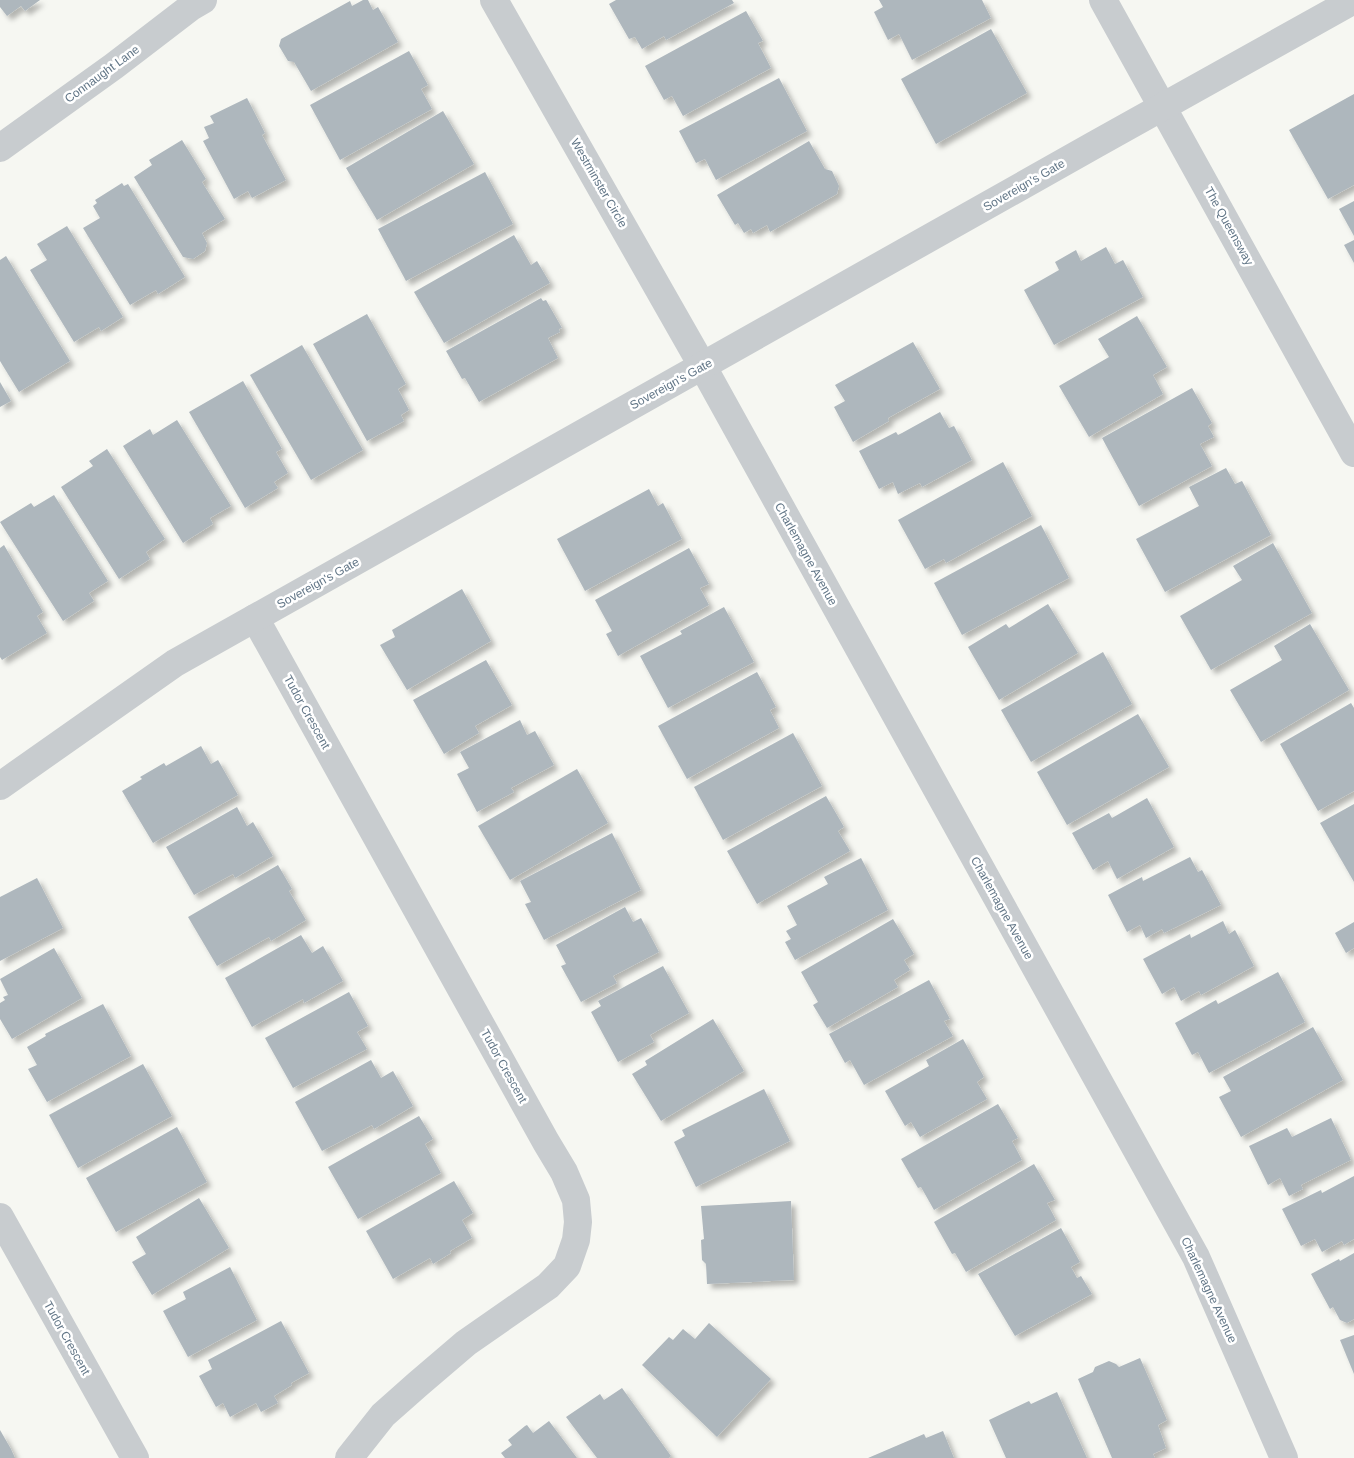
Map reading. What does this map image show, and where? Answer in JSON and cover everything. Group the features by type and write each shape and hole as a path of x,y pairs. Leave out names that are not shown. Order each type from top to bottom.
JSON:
{"street":[{"name":"Connaught Lane","path":"0,148 203,0"},
{"name":"Westminster Circle","path":"494,0 702,367"},
{"name":"The Queensway","path":"1103,0 1354,453"},
{"name":"Sovereign's Gate","path":"0,786 175,663 1354,0"},
{"name":"Charlemagne Avenue","path":"702,367 1196,1257 1284,1458"},
{"name":"Tudor Crescent","path":"255,618 564,1172 576,1200 578,1222 576,1240 567,1266 548,1286 466,1344 383,1415 349,1458"},
{"name":"Tudor Crescent","path":"0,1217 135,1458"}],"building":[{"path":"0,0 40,0 25,11 21,6 7,16 0,7"},
{"path":"363,0 368,0 373,10 378,7 398,42 311,91 294,62 288,61 279,46 281,39 350,1 352,6"},
{"path":"616,0 732,0 734,3 666,40 664,36 642,49 635,37 629,39 609,4"},
{"path":"879,0 982,0 991,18 912,60 899,34 888,40 874,12 883,7"},
{"path":"746,11 763,41 758,43 771,68 683,116 672,96 664,100 645,66"},
{"path":"991,29 1027,93 936,144 901,79"},
{"path":"409,51 428,85 421,89 432,109 340,160 310,105"},
{"path":"779,78 807,131 716,180 705,159 696,163 679,131"},
{"path":"1354,94 1354,185 1328,199 1289,130"},
{"path":"247,98 265,133 262,135 286,180 252,198 248,191 234,199 203,141 209,138 204,127 214,123 210,116"},
{"path":"443,111 474,164 377,220 346,168"},
{"path":"182,140 206,179 202,182 225,219 202,233 207,243 205,251 193,259 183,257 134,177 152,165 149,160"},
{"path":"809,141 825,169 832,171 839,186 837,194 770,232 767,225 753,233 751,229 744,233 738,223 735,225 717,195"},
{"path":"485,172 513,224 406,281 378,229"},
{"path":"122,183 124,186 128,184 185,277 158,294 156,290 130,305 83,228 100,218 93,206 97,203 95,200"},
{"path":"1354,201 1354,236 1339,209"},
{"path":"67,226 123,317 101,331 99,327 74,342 30,270 47,260 37,244"},
{"path":"514,235 531,265 537,261 550,283 444,343 414,292"},
{"path":"1354,240 1354,263 1344,245"},
{"path":"1106,247 1115,264 1123,260 1143,297 1054,345 1024,290 1059,270 1055,262 1076,250 1081,261"},
{"path":"6,256 70,361 19,392 0,361 0,260"},
{"path":"541,298 543,301 546,300 562,328 559,329 560,332 548,338 558,358 479,402 465,378 462,379 446,351"},
{"path":"367,314 406,384 398,389 409,410 401,415 404,421 367,441 313,344"},
{"path":"1137,316 1167,367 1153,375 1163,394 1089,437 1059,386 1109,357 1098,339"},
{"path":"913,342 940,389 888,418 889,421 853,442 834,407 845,401 835,385"},
{"path":"302,345 363,450 311,480 250,375"},
{"path":"243,381 282,449 276,452 288,473 274,482 278,488 245,508 189,412"},
{"path":"0,382 11,401 0,407"},
{"path":"1192,388 1212,423 1208,426 1214,437 1200,444 1212,466 1139,506 1102,438"},
{"path":"940,412 949,428 954,426 972,460 922,487 920,483 898,494 893,482 879,489 859,451 896,432 898,435"},
{"path":"177,420 231,506 210,518 213,524 183,543 123,446 150,429 153,435"},
{"path":"107,449 165,539 146,552 150,559 119,579 61,487 93,466 89,461"},
{"path":"1003,462 1032,516 946,563 944,559 925,569 898,520"},
{"path":"1226,468 1235,484 1242,481 1271,535 1165,592 1136,539 1199,506 1189,487"},
{"path":"649,489 658,506 663,503 682,539 585,591 557,539"},
{"path":"54,495 108,581 89,593 94,601 63,621 0,522 31,503 34,507"},
{"path":"1041,525 1069,578 962,635 934,583"},
{"path":"1273,543 1312,613 1211,670 1180,616 1242,580 1233,566"},
{"path":"4,545 43,612 37,616 47,633 2,660 0,657 0,548"},
{"path":"689,548 709,584 700,588 709,605 618,656 606,634 612,631 595,600"},
{"path":"462,589 491,641 407,690 380,645 395,637 392,630"},
{"path":"1048,604 1078,653 999,700 968,647 1006,624 1009,628"},
{"path":"724,607 754,662 668,708 640,656 682,634 680,631"},
{"path":"1310,624 1349,690 1261,742 1230,690 1282,660 1274,646"},
{"path":"1103,652 1132,704 1031,762 1001,710"},
{"path":"486,660 512,705 475,726 479,733 444,754 413,700"},
{"path":"757,672 776,707 770,710 779,728 687,779 658,726"},
{"path":"1351,703 1354,708 1354,791 1318,811 1280,744"},
{"path":"1138,714 1169,767 1067,825 1037,772"},
{"path":"520,720 527,735 535,731 554,765 511,788 514,792 477,812 457,774 469,768 460,752"},
{"path":"793,733 822,786 723,840 694,787"},
{"path":"201,746 211,764 218,760 238,795 153,843 122,791 142,779 140,777 164,763 166,766"},
{"path":"577,769 608,823 510,880 478,826"},
{"path":"826,796 844,827 838,831 850,851 757,904 727,851"},
{"path":"1147,798 1174,847 1117,879 1108,861 1093,870 1072,833 1109,813 1112,818"},
{"path":"1354,804 1354,882 1320,823"},
{"path":"237,807 247,826 253,822 273,856 235,878 233,874 194,895 166,847"},
{"path":"612,833 641,890 544,940 525,904 531,902 520,881"},
{"path":"1190,857 1198,872 1202,870 1221,905 1164,933 1162,929 1146,938 1140,925 1127,932 1108,895 1142,877 1143,881"},
{"path":"861,858 888,910 795,960 785,942 791,939 786,931 797,925 787,906 828,884 824,877"},
{"path":"278,865 292,889 289,891 306,920 271,941 269,937 217,966 188,917"},
{"path":"37,878 63,928 0,961 0,897"},
{"path":"625,907 633,922 641,918 659,952 613,976 617,983 581,1002 561,966 566,964 556,945"},
{"path":"893,919 914,954 904,960 910,970 894,980 898,987 827,1028 813,1005 818,1002 801,972"},
{"path":"1223,921 1229,934 1235,930 1254,966 1201,995 1199,991 1181,1001 1174,987 1162,994 1143,959 1190,934 1191,938"},
{"path":"1354,922 1354,948 1346,953 1335,933"},
{"path":"301,935 312,953 323,946 343,981 304,1003 303,999 252,1027 225,978"},
{"path":"54,948 82,998 12,1039 0,1019 0,1003 5,1000 3,997 8,995 0,979"},
{"path":"663,966 689,1013 650,1035 654,1042 618,1062 591,1012 601,1006 598,1001"},
{"path":"1278,972 1305,1022 1209,1073 1198,1052 1192,1055 1175,1023 1216,1000 1218,1004"},
{"path":"929,980 950,1019 944,1021 953,1036 864,1085 850,1060 845,1063 829,1034"},
{"path":"349,992 368,1026 357,1032 367,1049 293,1088 265,1038"},
{"path":"103,1004 131,1056 47,1102 28,1069 37,1065 27,1047 46,1036 45,1034"},
{"path":"713,1019 744,1071 661,1121 632,1074 647,1065 645,1061"},
{"path":"1313,1027 1343,1080 1241,1137 1219,1097 1231,1091 1223,1077"},
{"path":"963,1039 984,1077 977,1082 987,1099 920,1137 911,1122 905,1126 885,1091 929,1066 926,1060"},
{"path":"371,1060 381,1078 393,1071 413,1106 374,1129 372,1125 322,1151 295,1102"},
{"path":"143,1064 172,1116 78,1168 49,1115"},
{"path":"764,1089 790,1141 696,1187 674,1142 685,1136 682,1130"},
{"path":"998,1104 1018,1138 1012,1141 1022,1160 934,1210 921,1187 918,1188 901,1159"},
{"path":"419,1116 433,1139 425,1144 441,1173 358,1219 328,1167"},
{"path":"1331,1118 1351,1160 1301,1185 1303,1189 1289,1196 1280,1178 1268,1185 1249,1146 1287,1128 1292,1137"},
{"path":"177,1127 207,1182 116,1232 86,1178"},
{"path":"1034,1164 1055,1200 1047,1203 1056,1220 966,1272 955,1253 952,1254 934,1222"},
{"path":"1354,1176 1354,1239 1344,1245 1342,1241 1322,1252 1315,1239 1301,1246 1282,1209 1321,1190 1322,1193"},
{"path":"454,1181 473,1213 462,1220 472,1238 433,1264 430,1258 393,1279 366,1231"},
{"path":"199,1198 229,1248 152,1295 132,1262 146,1254 136,1237"},
{"path":"791,1201 794,1280 707,1284 706,1264 702,1260 701,1240 704,1239 701,1206"},
{"path":"1061,1228 1080,1262 1071,1267 1077,1278 1081,1276 1092,1294 1015,1336 978,1274"},
{"path":"1354,1253 1354,1319 1347,1323 1340,1320 1333,1307 1330,1309 1311,1274"},
{"path":"230,1267 257,1320 188,1357 163,1311 186,1299 183,1292"},
{"path":"281,1321 309,1373 291,1383 292,1385 274,1396 278,1403 261,1412 256,1403 230,1417 223,1403 216,1407 199,1376 212,1369 208,1360"},
{"path":"709,1323 771,1379 717,1437 642,1365 669,1337 673,1340 683,1329 695,1339"},
{"path":"1354,1335 1354,1374 1340,1340"},
{"path":"1140,1358 1167,1420 1158,1425 1166,1448 1153,1454 1155,1458 1112,1458 1078,1379 1093,1372 1095,1367 1109,1361 1119,1367"},
{"path":"622,1388 671,1456 669,1458 597,1458 566,1417 600,1394 604,1400"},
{"path":"1057,1392 1087,1458 1006,1458 989,1420 1029,1401 1031,1404"},
{"path":"549,1421 577,1458 505,1458 501,1453 512,1445 508,1440 525,1426 527,1425 533,1433"},
{"path":"0,1430 11,1449 15,1458 0,1458"},
{"path":"943,1431 954,1458 868,1458 924,1434 926,1438"}]}
